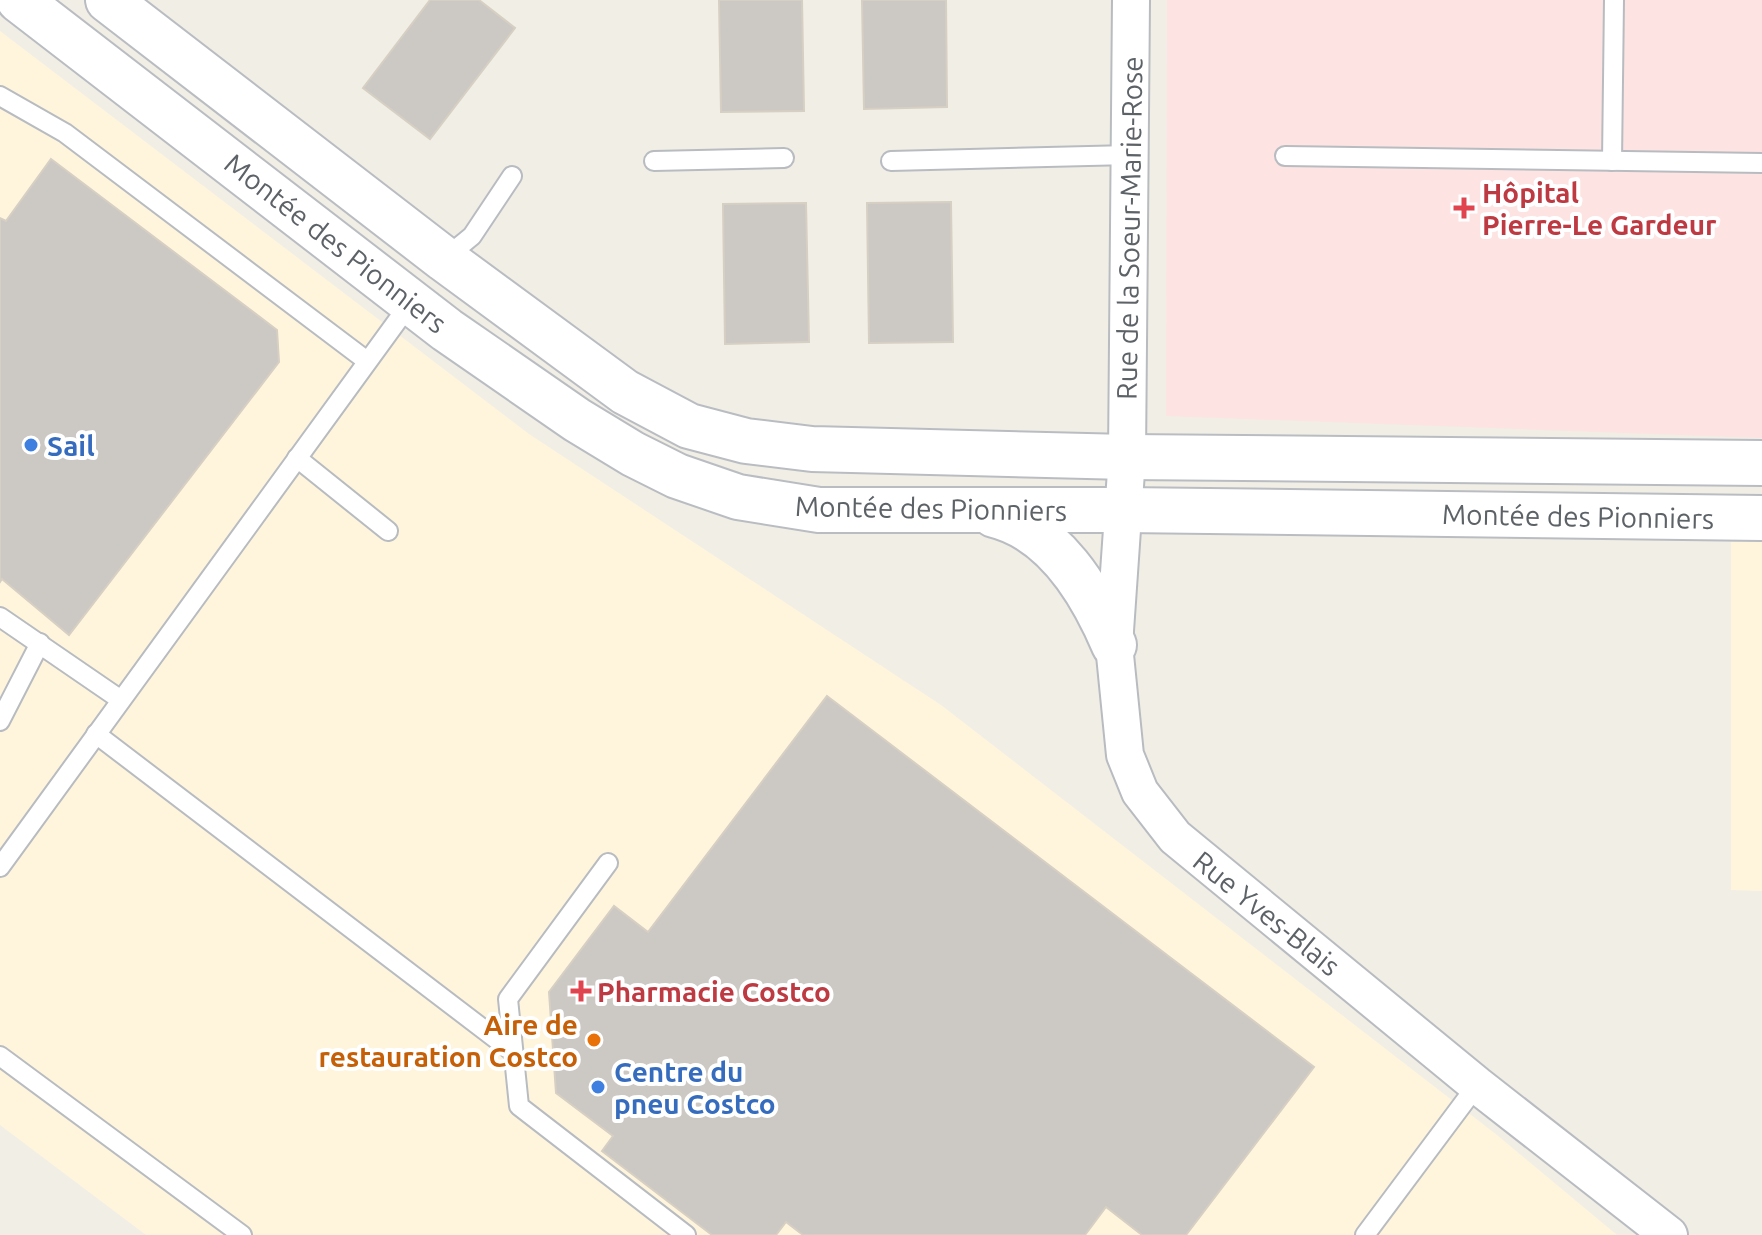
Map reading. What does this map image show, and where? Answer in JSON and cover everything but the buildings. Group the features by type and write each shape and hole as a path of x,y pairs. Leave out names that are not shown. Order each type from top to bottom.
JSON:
{"street":[{"name":"Montée des Pionniers","path":"19,0 411,302 577,420 677,476 738,497 819,510 1124,510 1762,518"},
{"name":"Montée des Pionniers","path":"108,0 444,259 625,392 689,426 746,441 812,449 1127,457 1762,463"},
{"name":"Rue de la Soeur-Marie-Rose","path":"1127,457 1131,0"},
{"path":"411,302 444,259"},
{"name":"Rue Yves-Blais","path":"1127,457 1114,645 1125,755 1140,792 1175,837 1477,1085 1669,1235"},
{"path":"980,511 1026,528 1054,551 1090,593 1114,645"}],"lane":[{"path":"1612,161 1614,0"},
{"path":"0,96 65,133 367,361"},
{"path":"891,161 1130,155"},
{"path":"1285,156 1762,163"},
{"path":"654,161 784,158"},
{"path":"444,259 472,236 512,176"},
{"path":"0,867 411,302"},
{"path":"297,458 388,531"},
{"path":"0,617 121,700"},
{"path":"0,721 40,643"},
{"path":"96,734 512,1051"},
{"path":"608,863 508,999 519,1106 686,1235"},
{"path":"0,1056 242,1235"},
{"path":"1365,1235 1477,1085"}],"shaded area":[{"name":"Hôpital Pierre-Le Gardeur","path":"1167,0 1762,0 1762,438 1166,416"},
{"path":"0,31 529,434 941,705 1497,1135 1617,1235 146,1235 0,1125"},
{"path":"1731,542 1762,542 1762,891 1731,890"}],"place":[{"name":"Hôpital Pierre-Le Gardeur","path":"1464,208"},
{"name":"Sail","path":"31,445"},
{"name":"Pharmacie Costco","path":"581,991"},
{"name":"Aire de restauration Costco","path":"594,1040"},
{"name":"Centre du pneu Costco","path":"598,1087"}]}
